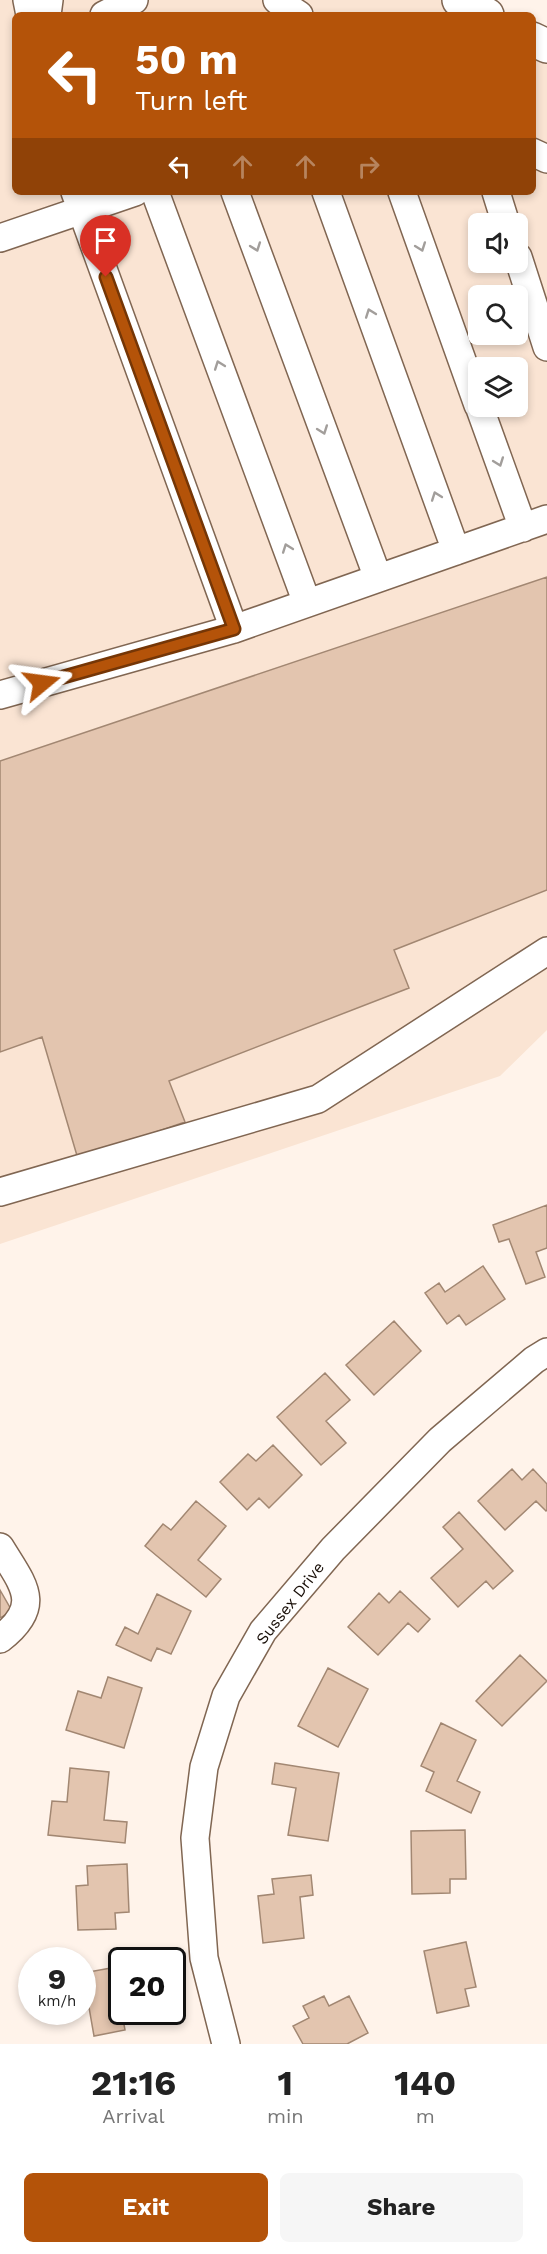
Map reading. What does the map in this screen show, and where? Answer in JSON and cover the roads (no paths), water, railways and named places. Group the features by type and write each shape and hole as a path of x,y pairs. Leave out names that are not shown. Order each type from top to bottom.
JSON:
{"highway":[{"path":"459,0 482,12"}],"street":[{"path":"110,12 134,0"},
{"path":"277,0 295,12"},
{"path":"0,238 78,201 116,195"},
{"path":"156,195 308,603"},
{"path":"237,195 378,579"},
{"path":"327,195 456,551"},
{"path":"403,195 468,375"},
{"path":"497,195 503,213"},
{"path":"78,201 234,629"},
{"path":"523,273 547,347"},
{"path":"0,695 234,629 535,524 484,417"},
{"path":"0,1192 318,1100 547,951"},
{"name":"Sussex Drive","path":"226,2044 204,1958 195,1838 204,1767 226,1696 263,1631 333,1549 440,1440 534,1360 547,1352"},
{"path":"0,1547 26,1589 24,1611 0,1639"}]}
